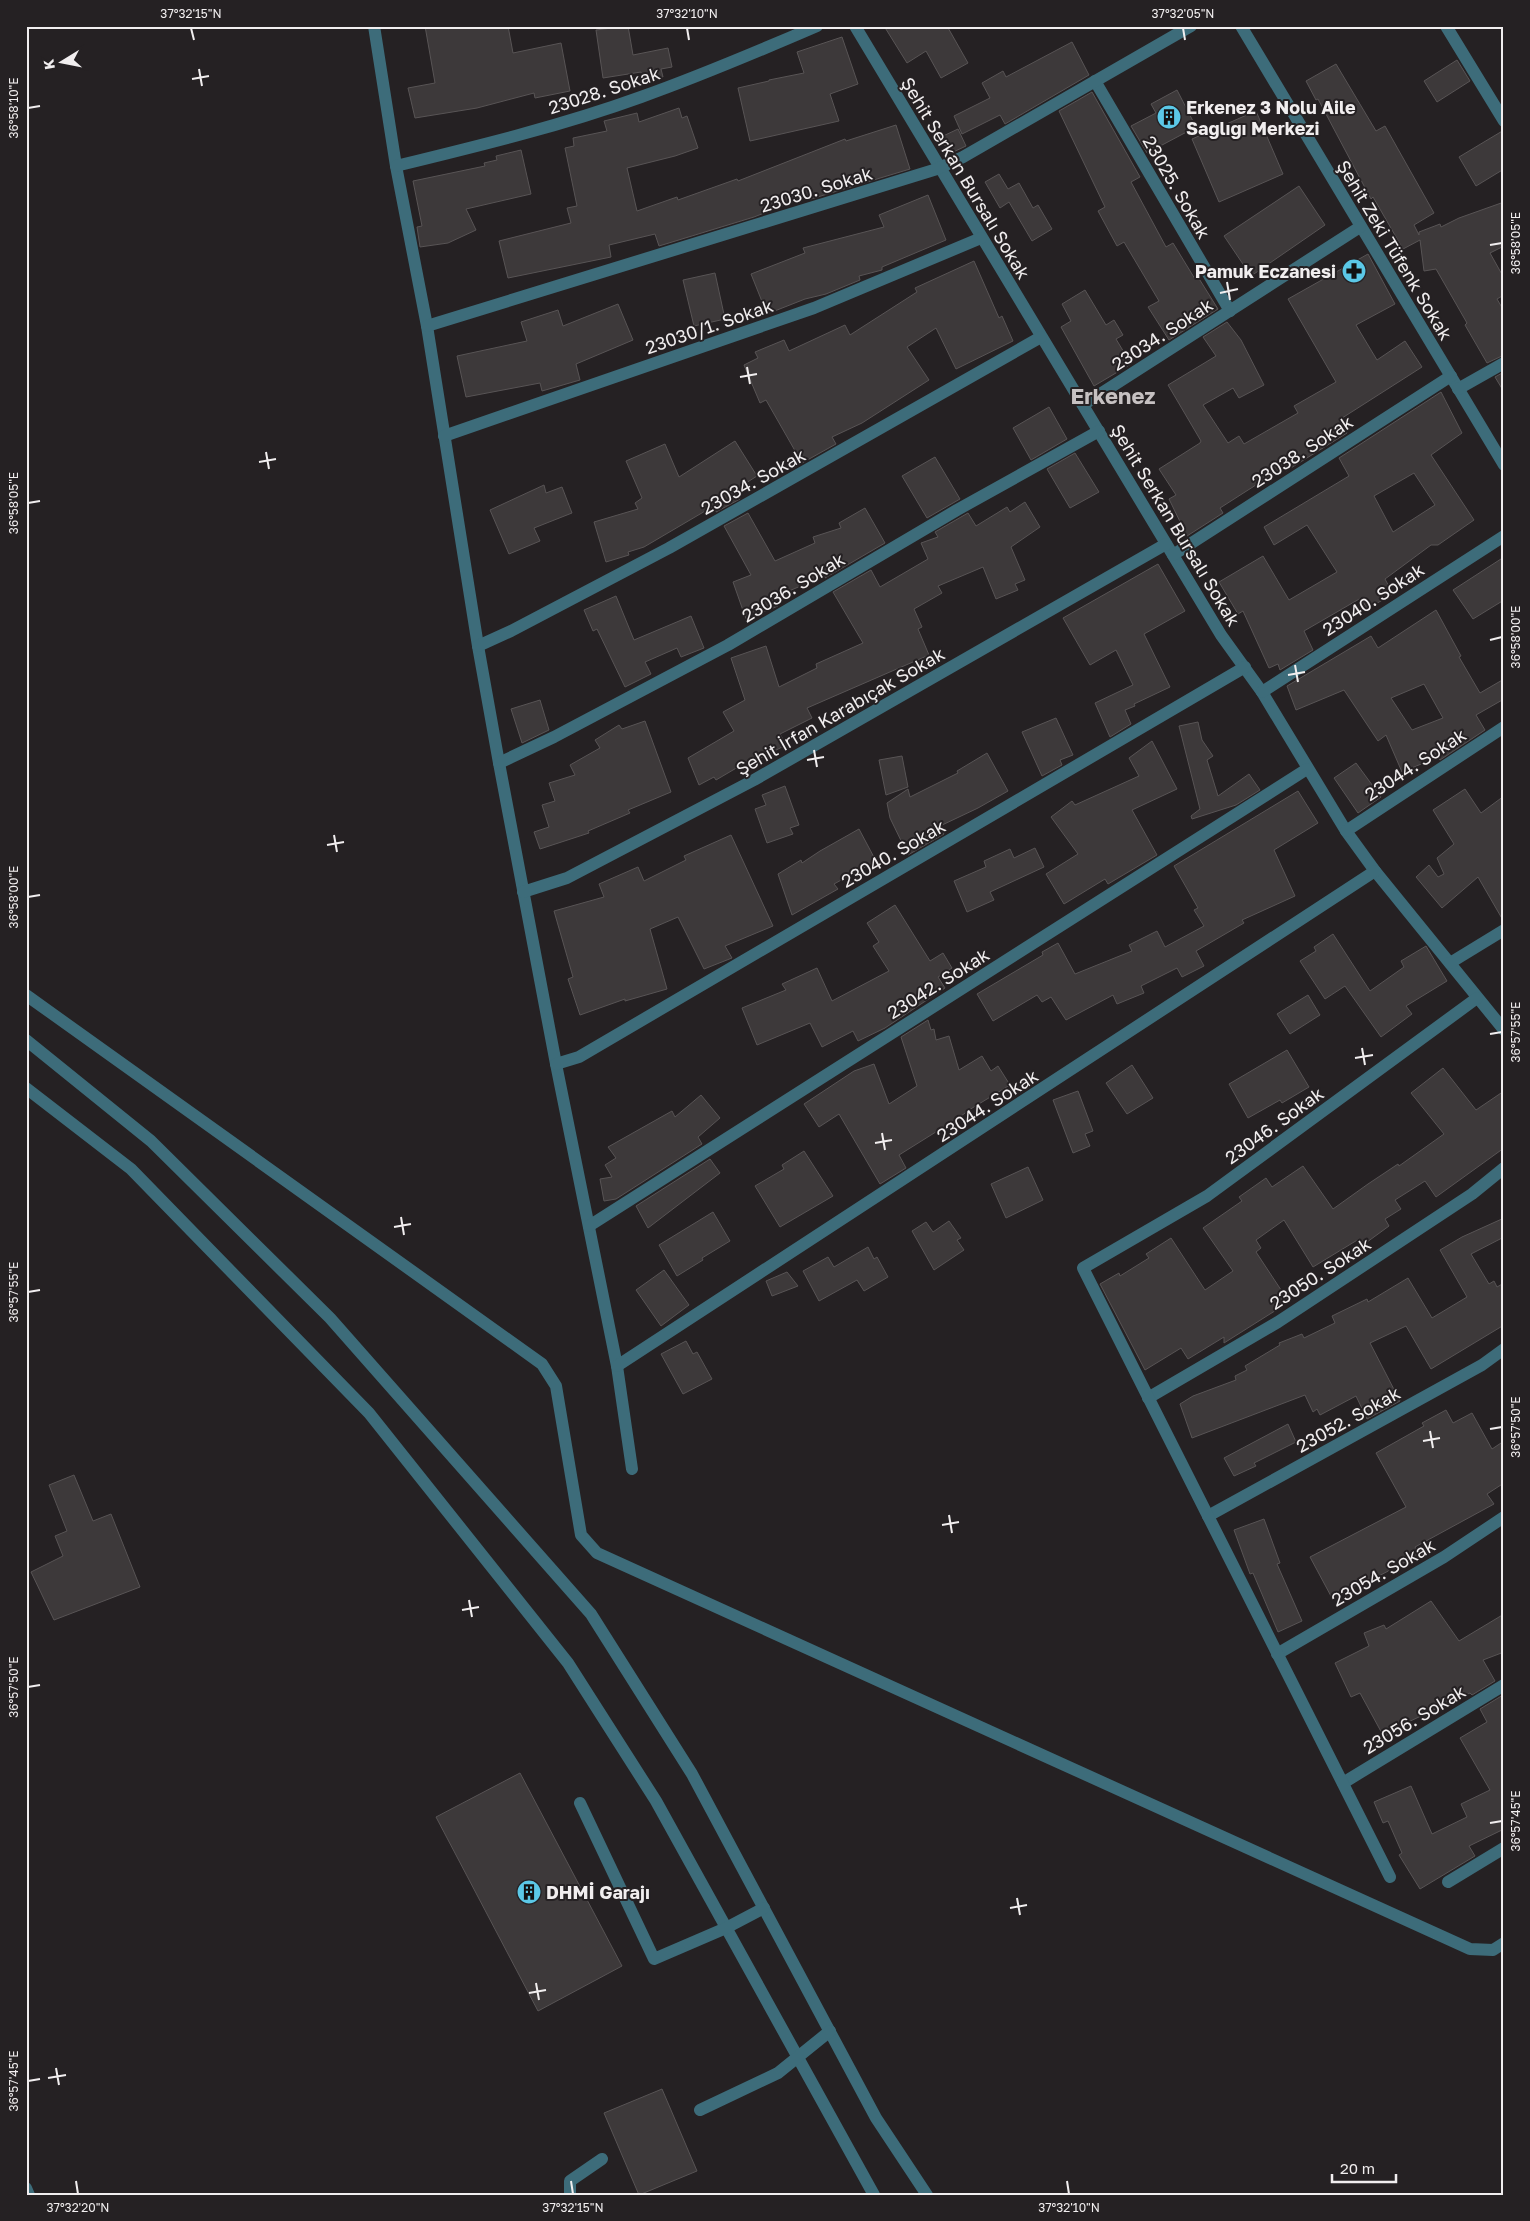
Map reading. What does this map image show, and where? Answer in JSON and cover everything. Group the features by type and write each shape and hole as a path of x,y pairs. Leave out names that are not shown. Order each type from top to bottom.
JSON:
{"street":[{"path":"374,26 396,166 427,326 478,646 523,892 616,1366 632,1469"},
{"name":"23028. Sokak","path":"396,166 527,134 640,98 723,66 817,26"},
{"name":"Şehit Serkan Bursalı Sokak","path":"855,26 1221,635 1262,692 1346,831 1375,871 1504,1030"},
{"name":"23030. Sokak","path":"427,326 939,168 963,157 1191,26"},
{"name":"Şehit Zeki Tüfenk Sokak","path":"1241,26 1504,465"},
{"path":"1446,26 1504,120"},
{"name":"23025. Sokak","path":"1095,82 1230,311"},
{"name":"23034. Sokak","path":"1083,405 1360,226"},
{"name":"23030/1. Sokak","path":"444,436 814,308 981,238"},
{"name":"23034. Sokak","path":"478,646 511,632 669,548 1041,337"},
{"path":"1458,389 1504,363"},
{"name":"23038. Sokak","path":"1173,555 1451,376"},
{"name":"23036. Sokak","path":"499,763 554,737 728,646 957,510 1099,432"},
{"name":"23040. Sokak","path":"1262,692 1504,536"},
{"name":"Şehit İrfan Karabıçak Sokak","path":"523,892 567,878 754,780 1166,544"},
{"name":"23040. Sokak","path":"556,1064 579,1057 1245,667"},
{"name":"23044. Sokak","path":"1346,831 1504,727"},
{"name":"23042. Sokak","path":"589,1226 1307,769"},
{"name":"23044. Sokak","path":"616,1366 1375,871"},
{"path":"1450,963 1504,930"},
{"path":"26,994 542,1364 556,1386 581,1535 597,1552 1470,1949 1493,1950 1504,1943"},
{"name":"23046. Sokak","path":"1148,1398 1083,1268 1207,1196 1477,998"},
{"path":"26,1040 151,1141 330,1318 591,1614 692,1774 876,2118 927,2195"},
{"path":"26,1088 131,1169 369,1412 568,1663 656,1801 874,2195"},
{"name":"23050. Sokak","path":"1148,1398 1278,1322 1472,1194 1504,1168"},
{"name":"23052. Sokak","path":"1208,1516 1482,1365 1504,1349"},
{"path":"1148,1398 1390,1877"},
{"name":"23054. Sokak","path":"1278,1654 1444,1557 1504,1517"},
{"name":"23056. Sokak","path":"1343,1783 1504,1685"},
{"path":"580,1803 654,1959 726,1928 764,1908"},
{"path":"1448,1882 1504,1848"},
{"path":"700,2110 778,2073 830,2031"},
{"path":"570,2195 570,2181 602,2159"},
{"path":"26,2188 30,2195"}],"building":[{"path":"425,26 508,26 513,53 561,43 570,91 535,98 534,93 477,108 415,118 408,88 435,83"},
{"path":"628,26 633,55 668,48 672,67 661,69 663,77 643,81 641,72 603,78 596,30"},
{"path":"884,26 947,26 968,63 941,78 926,51 907,63"},
{"path":"842,37 858,84 830,94 839,121 750,141 738,88 804,73 797,52"},
{"path":"1072,42 1089,75 1005,124 1000,115 962,134 954,116 990,98 982,83 1003,71 1006,77"},
{"path":"1457,60 1470,81 1437,102 1424,81"},
{"path":"1336,64 1376,131 1385,126 1434,213 1414,225 1419,235 1419,232 1440,224 1441,227 1459,218 1504,202 1504,246 1490,253 1504,278 1504,295 1497,299 1504,311 1504,355 1487,363 1436,269 1424,271 1420,240 1403,249 1373,197 1371,199 1318,99 1316,100 1306,81"},
{"name":"Erkenez 3 Nolu Aile Sağlığı Merkezi","path":"1177,90 1196,127 1147,153 1131,126 1156,113 1151,104"},
{"path":"1092,92 1140,177 1131,182 1166,247 1173,243 1195,279 1198,277 1218,309 1169,340 1148,307 1159,301 1124,242 1117,246 1098,211 1105,207 1059,111"},
{"path":"679,108 682,118 687,116 698,148 627,168 637,211 677,197 678,200 737,179 738,181 845,139 846,141 896,125 910,169 811,199 810,195 754,217 659,246 655,234 609,245 611,257 508,278 499,241 571,223 567,208 577,206 565,148 574,146 573,138 607,131 604,121 637,113 639,122"},
{"path":"1256,111 1283,174 1219,202 1192,139"},
{"path":"958,129 966,146 949,154 941,137"},
{"path":"1504,130 1504,169 1476,186 1459,157"},
{"path":"521,150 531,194 466,209 476,230 448,243 420,247 417,227 422,226 413,181 485,166 484,163 497,160 496,156"},
{"path":"999,174 1008,189 1019,183 1033,208 1038,205 1052,229 1032,241 1009,202 1000,208 985,182"},
{"path":"1299,186 1325,225 1251,276 1224,236"},
{"path":"928,195 946,240 882,267 882,270 859,276 860,280 767,314 751,274 805,253 803,248 884,227 879,215"},
{"path":"1368,254 1395,304 1356,325 1377,360 1405,341 1422,367 1339,420 1347,433 1286,471 1284,467 1220,508 1223,513 1187,536 1169,499 1176,495 1159,469 1201,441 1168,385 1216,356 1203,337 1227,322 1241,340 1264,385 1239,398 1233,388 1203,405 1228,443 1239,436 1244,444 1298,413 1294,406 1336,382 1288,299"},
{"path":"974,261 999,318 1002,316 1013,341 956,369 936,328 907,347 929,380 862,423 832,437 836,444 802,463 766,400 760,403 744,365 758,358 755,352 784,340 789,351 845,325 850,335 917,292 915,288"},
{"path":"715,273 725,319 694,326 683,280"},
{"path":"1085,290 1106,325 1114,320 1123,335 1116,339 1131,364 1094,386 1061,327 1071,321 1062,304"},
{"path":"618,304 633,340 576,364 580,380 542,391 540,383 466,397 457,356 527,341 521,322 558,310 563,326"},
{"path":"1504,372 1504,392 1495,377"},
{"path":"1441,392 1462,433 1431,455 1474,520 1438,545 1431,545 1385,579 1393,594 1367,609 1361,598 1304,631 1313,650 1280,670 1278,664 1269,668 1243,611 1238,614 1219,582 1263,556 1289,600 1337,572 1307,525 1274,545 1264,527 1349,476 1339,458","holes":["1414,473 1435,505 1393,532 1374,496"]},
{"path":"1049,407 1067,439 1031,460 1013,428"},
{"path":"735,441 757,476 735,490 740,499 716,512 712,507 644,547 628,552 629,555 606,562 594,522 638,509 635,503 642,498 626,461 665,444 679,477"},
{"path":"1075,453 1099,492 1070,508 1047,469"},
{"path":"935,457 960,499 927,518 902,476"},
{"path":"544,485 546,493 562,487 572,513 534,528 540,541 509,554 490,510"},
{"path":"1025,502 1040,527 1011,547 1025,580 1015,584 1018,590 996,599 983,567 938,586 942,593 914,609 922,627 918,629 929,655 807,708 812,718 780,734 786,745 751,763 750,760 716,780 714,777 699,785 688,758 734,731 723,712 745,700 731,658 766,646 779,687 817,668 816,664 863,643 833,592 871,570 880,587 928,559 921,543 938,537 935,532 968,513 976,526 1007,507 1010,512"},
{"path":"865,508 885,543 825,578 824,576 775,597 778,606 746,619 733,582 751,575 724,526 748,513 775,561 815,543 813,537 841,528 839,523"},
{"path":"1504,557 1504,600 1473,619 1453,590"},
{"path":"1158,564 1185,611 1144,634 1170,687 1125,710 1131,724 1110,737 1095,703 1133,685 1116,650 1090,665 1063,618"},
{"path":"616,596 634,640 691,616 704,648 681,657 677,648 645,662 651,674 625,687 597,629 593,631 584,610"},
{"path":"1436,610 1461,656 1459,657 1480,693 1504,679 1504,699 1476,715 1485,730 1440,760 1438,757 1402,772 1386,735 1378,741 1344,690 1296,710 1287,686 1371,636 1378,648","holes":["1424,684 1443,718 1412,730 1391,698"]},
{"path":"540,700 549,730 522,743 511,709"},
{"path":"1056,718 1073,755 1060,760 1062,765 1042,776 1022,732"},
{"path":"645,721 671,792 628,810 630,813 588,831 589,833 540,849 534,832 549,827 542,805 555,801 549,783 575,775 570,765 600,748 595,740 619,725 622,729"},
{"path":"1198,722 1202,740 1213,756 1207,760 1218,796 1249,774 1260,790 1236,805 1192,819 1191,816 1200,809 1179,726"},
{"path":"1152,741 1177,789 1132,810 1157,855 1108,884 1105,879 1064,904 1046,874 1078,854 1051,817 1072,801 1075,805 1139,776 1129,758"},
{"path":"987,753 1008,791 940,826 944,834 908,855 890,818 887,803 908,789 910,797 958,773 957,771"},
{"path":"902,756 908,787 886,795 879,760"},
{"path":"1356,763 1381,797 1358,813 1334,778"},
{"path":"785,786 799,825 790,828 793,834 767,843 755,809 766,805 762,795"},
{"path":"1465,789 1481,813 1504,796 1504,922 1478,877 1442,908 1416,877 1429,865 1438,877 1444,874 1437,858 1454,844 1433,810"},
{"path":"1298,791 1318,823 1274,850 1295,896 1242,920 1244,923 1196,951 1204,966 1182,977 1177,968 1141,986 1144,993 1117,1004 1113,995 1066,1020 1051,997 1042,1002 1037,995 993,1021 977,994 1043,955 1042,952 1058,943 1075,974 1132,951 1129,945 1157,931 1165,947 1204,926 1194,910 1198,908 1174,866"},
{"path":"859,829 876,861 834,884 838,889 792,915 778,874 801,860 802,863"},
{"path":"731,835 773,926 725,946 732,958 704,969 678,917 650,929 667,989 625,1001 625,999 580,1015 568,979 573,977 554,911 604,897 599,884 638,867 644,881 686,860 684,856"},
{"path":"1035,848 1044,867 990,892 994,900 967,912 954,881 986,867 984,861 1010,849 1014,858"},
{"path":"895,905 930,961 943,953 952,968 938,977 945,988 885,1028 858,1041 853,1031 822,1047 810,1023 757,1045 742,1008 786,990 782,984 817,968 832,1001 889,971 873,946 879,942 867,923"},
{"path":"1333,934 1370,991 1404,967 1401,961 1426,946 1447,981 1406,1006 1412,1014 1381,1037 1345,986 1325,999 1300,961 1316,951 1314,947"},
{"path":"1308,995 1320,1015 1290,1034 1277,1014"},
{"path":"928,1020 931,1030 934,1029 936,1040 949,1036 959,1070 982,1056 991,1071 998,1066 1010,1085 969,1110 948,1126 899,1155 906,1168 880,1184 839,1114 819,1127 804,1104 854,1071 874,1064 889,1104 917,1086 901,1037"},
{"path":"1287,1050 1309,1087 1282,1103 1280,1100 1248,1118 1229,1084"},
{"path":"1132,1065 1153,1098 1127,1114 1106,1083"},
{"path":"1443,1068 1476,1110 1504,1091 1504,1148 1436,1197 1425,1181 1395,1200 1401,1209 1385,1219 1389,1226 1363,1245 1359,1239 1313,1267 1284,1220 1256,1240 1261,1248 1256,1252 1289,1302 1224,1343 1224,1337 1188,1359 1181,1348 1145,1370 1100,1284 1119,1273 1120,1276 1149,1258 1146,1254 1171,1238 1205,1290 1233,1271 1203,1228 1242,1201 1239,1197 1266,1178 1272,1187 1303,1166 1333,1209 1444,1134 1411,1093"},
{"path":"1078,1091 1093,1131 1085,1134 1090,1146 1073,1153 1053,1100"},
{"path":"701,1095 720,1118 698,1137 702,1144 616,1199 604,1201 600,1179 612,1177 605,1165 616,1158 608,1147 672,1111 675,1117"},
{"path":"804,1151 833,1196 780,1227 755,1186 784,1169 782,1165"},
{"path":"710,1159 720,1173 648,1228 636,1206"},
{"path":"1028,1167 1043,1200 1006,1218 991,1184"},
{"path":"713,1212 730,1241 677,1276 659,1245"},
{"path":"1504,1218 1504,1237 1471,1254 1489,1284 1494,1281 1497,1287 1504,1283 1504,1325 1431,1369 1406,1326 1370,1343 1400,1401 1367,1419 1356,1396 1320,1415 1317,1409 1313,1412 1305,1395 1192,1438 1180,1404 1193,1396 1236,1380 1235,1376 1247,1370 1245,1366 1280,1345 1279,1343 1302,1334 1304,1338 1335,1323 1332,1316 1367,1299 1368,1302 1408,1278 1432,1318 1467,1297 1440,1250 1462,1237"},
{"path":"949,1221 961,1238 957,1240 964,1250 934,1270 912,1231 926,1222 933,1232"},
{"path":"868,1247 874,1259 877,1257 888,1277 864,1291 857,1280 819,1301 803,1271 828,1257 834,1267"},
{"path":"664,1270 689,1305 661,1326 636,1290"},
{"path":"787,1272 798,1286 772,1296 766,1281"},
{"path":"686,1341 693,1354 697,1352 712,1379 683,1394 661,1354"},
{"path":"1446,1410 1453,1423 1472,1413 1492,1449 1504,1441 1504,1483 1487,1494 1494,1504 1415,1547 1419,1555 1332,1598 1310,1557 1406,1507 1376,1453 1424,1426 1422,1423"},
{"path":"1288,1424 1296,1442 1254,1463 1256,1466 1234,1476 1224,1458"},
{"path":"74,1475 93,1521 111,1514 140,1587 54,1620 31,1572 63,1556 55,1536 67,1531 49,1485"},
{"path":"1264,1519 1280,1563 1277,1564 1302,1621 1278,1632 1253,1573 1250,1574 1234,1530"},
{"path":"1431,1601 1459,1641 1504,1614 1504,1652 1483,1660 1495,1681 1472,1695 1470,1693 1404,1724 1384,1737 1360,1693 1351,1697 1335,1663 1369,1646 1364,1633 1384,1625 1386,1629"},
{"path":"1503,1695 1504,1829 1469,1846 1475,1856 1420,1889 1399,1855 1402,1853 1388,1821 1383,1823 1374,1802 1411,1786 1432,1834 1467,1817 1461,1804 1490,1790 1460,1738 1487,1722 1480,1709"},
{"name":"DHMİ Garajı","path":"520,1773 622,1966 538,2011 436,1817"},
{"path":"662,2089 697,2171 639,2195 604,2113"}],"place":[{"name":"Erkenez 3 Nolu Aile Sağlığı Merkezi","path":"1169,117"},
{"name":"Pamuk Eczanesi","path":"1354,271"},
{"name":"DHMİ Garajı","path":"529,1892"}],"district":[{"name":"Erkenez","path":"1113,395"}]}
